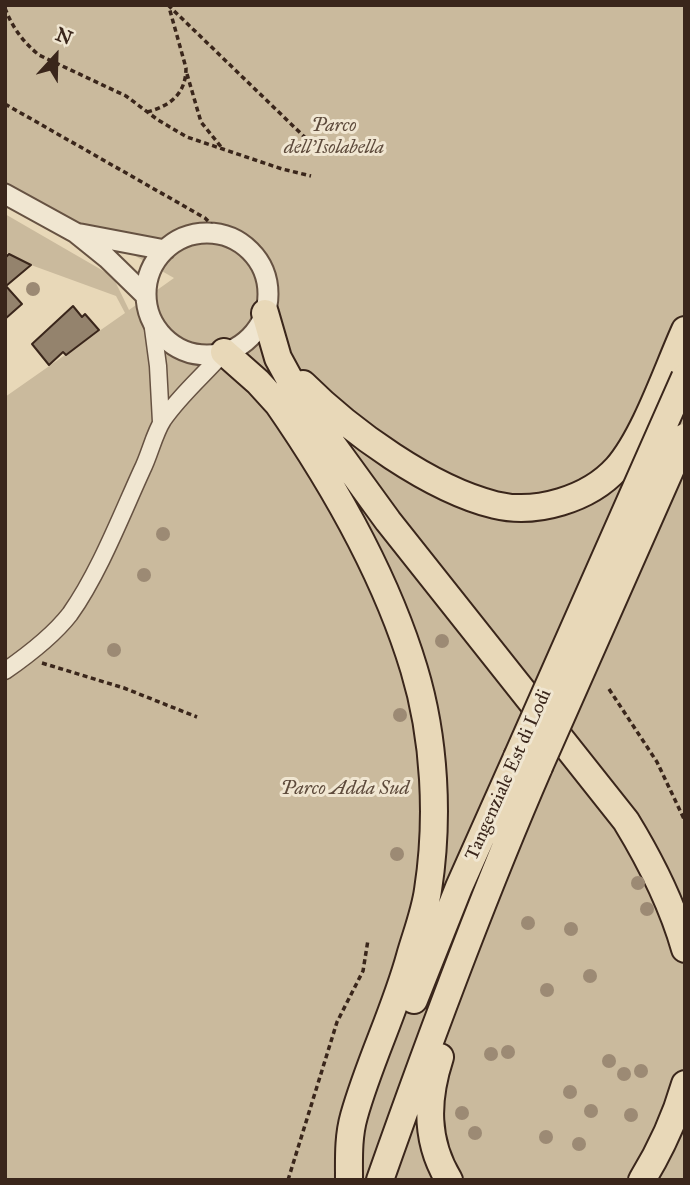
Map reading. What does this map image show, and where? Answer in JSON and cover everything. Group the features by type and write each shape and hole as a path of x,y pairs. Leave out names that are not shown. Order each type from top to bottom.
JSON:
{"highway":[{"path":"265,313 278,358 303,404 388,521 626,821 670,903 685,949"},
{"path":"278,358 317,398 392,456 465,496 497,506 527,508 571,498 603,481 622,460 639,432 685,330"},
{"path":"224,352 276,401 388,521"},
{"name":"Tangenziale Est di Lodi","path":"380,1180 427,1047 490,884 528,762 685,377"},
{"path":"276,401 326,479 387,594 415,670 432,775 433,834 428,891 394,1007 353,1118 349,1142 349,1180"},
{"name":"Tangenziale Est di Lodi","path":"349,1180 374,1105 428,963 685,437"},
{"path":"449,1180 440,1166 433,1142 428,1115 430,1094 440,1058 488,930 491,913 490,884"},
{"path":"642,1180 660,1151 677,1114 685,1084"}],"street":[{"path":"5,194 76,233 107,258 146,296"},
{"path":"76,233 165,250"},
{"path":"152,321 165,338 183,350 203,355 224,352 242,344 256,331 265,313 267,284 256,256 240,243 222,235 202,233 182,238 165,250 154,263 146,296 158,366 161,422"},
{"path":"5,671 48,637 68,616 85,589 152,449 161,422 224,352"}],"path":[{"path":"168,5 201,122 223,149"},
{"path":"168,5 319,151"},
{"path":"5,8 17,33 39,55 126,96 172,129 223,149 312,176"},
{"path":"147,112 174,100 184,85 186,68"},
{"path":"5,104 205,218 222,235"},
{"path":"24,657 124,688 197,717"},
{"path":"609,689 657,762 685,821"},
{"path":"288,1180 337,1022 363,971 368,940"}],"green space":[{"name":"Parco Adda Sud","path":"5,5 685,5 685,1180 5,1180 5,397 125,313 116,296 31,265 5,252 5,214 107,273 115,281 129,310 174,278 5,182"}],"building":[{"path":"9,254 31,265 6,286 5,258"},
{"path":"5,285 22,304 5,319"},
{"path":"73,306 82,317 85,314 99,330 66,355 63,352 49,365 32,344"}],"park label":[{"name":"Parco dell'Isolabella","path":"334,137"}]}
